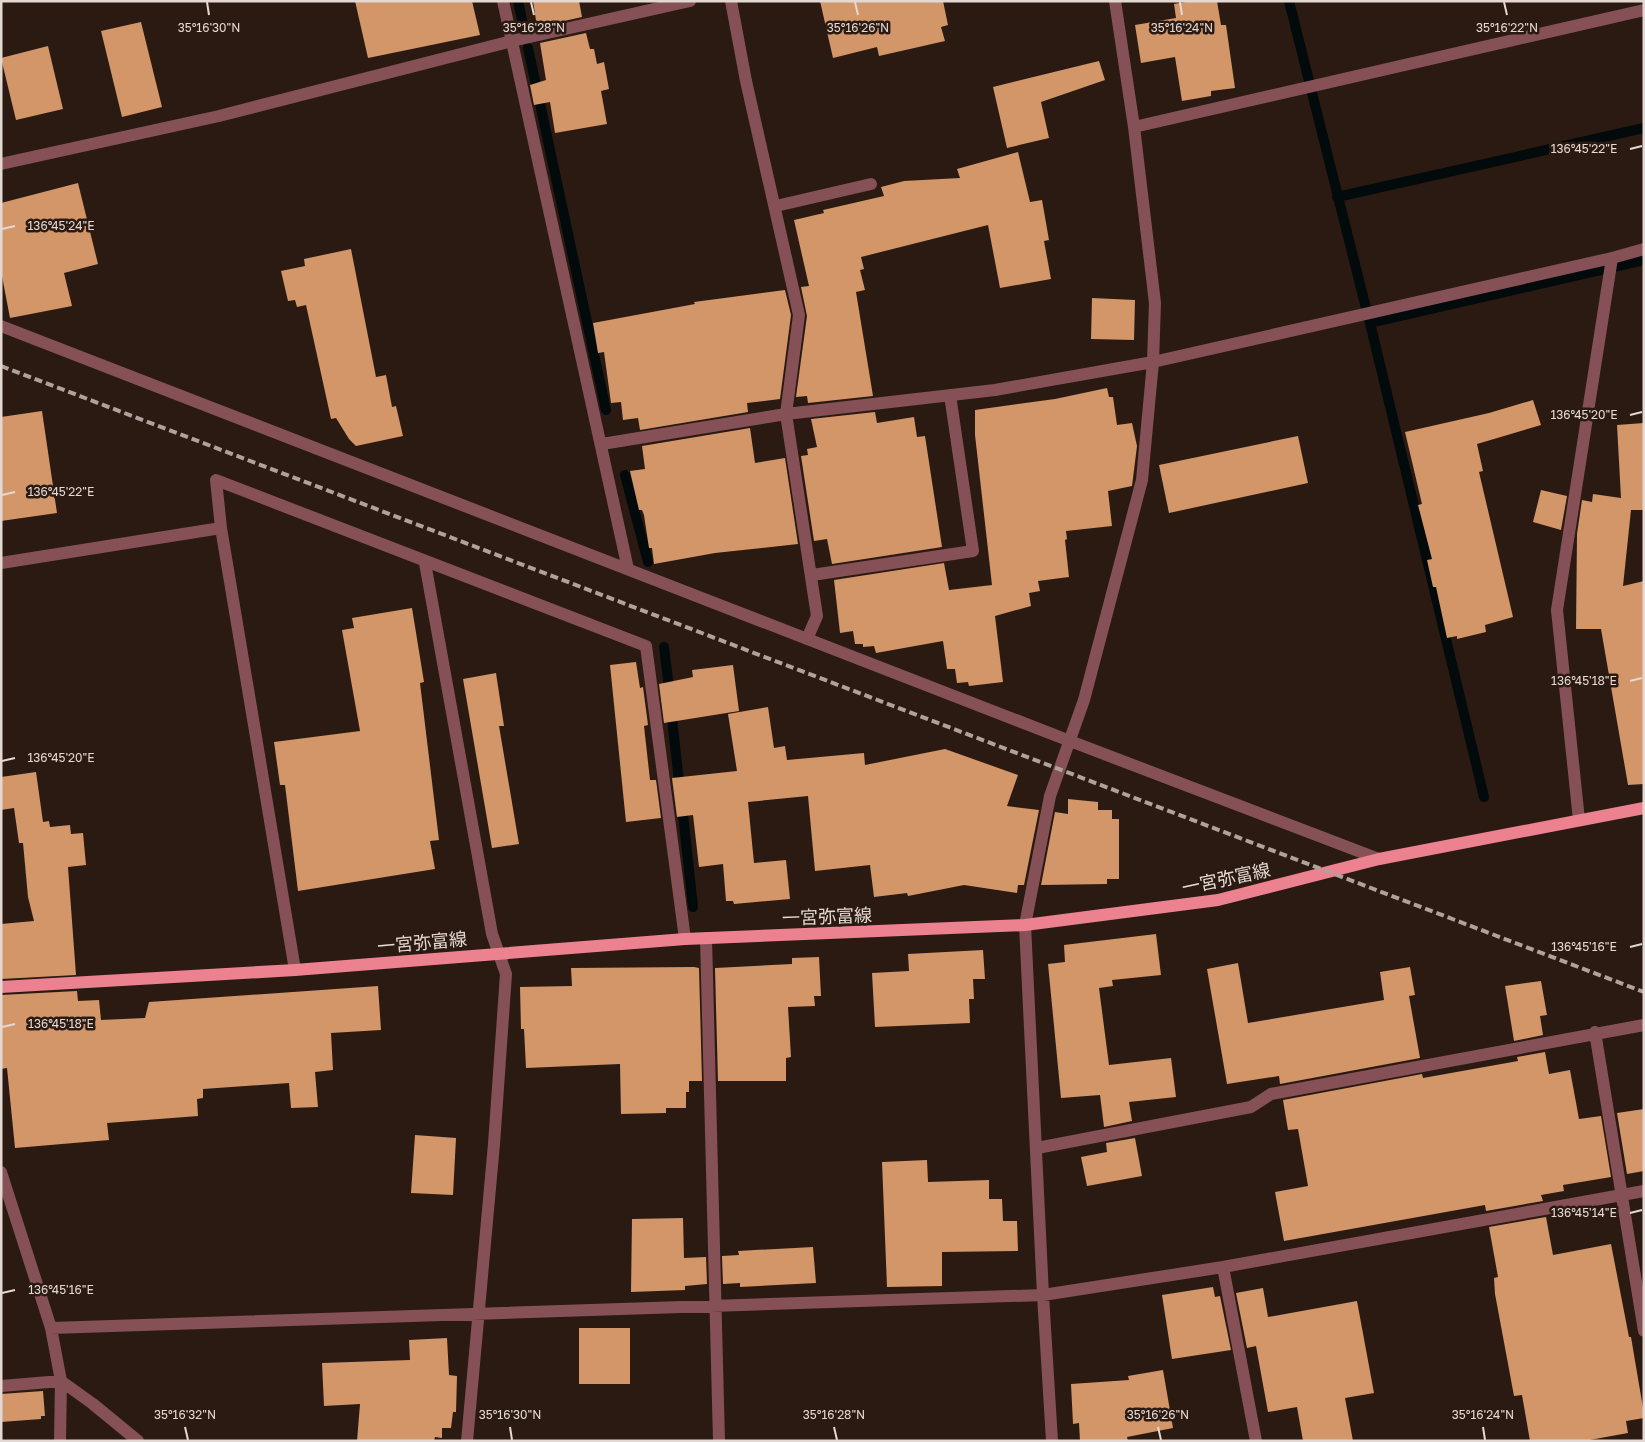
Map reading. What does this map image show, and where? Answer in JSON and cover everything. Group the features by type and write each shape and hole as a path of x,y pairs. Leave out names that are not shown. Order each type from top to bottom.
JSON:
{"main road":[{"name":"一宮弥富線","path":"1,987 296,970 685,939 1025,925 1218,900 1379,859 1644,808"}],"street":[{"path":"503,1 602,444 628,570"},
{"path":"1,164 219,116 512,41 690,1"},
{"path":"731,1 746,81 776,206 799,315 786,414 817,616 807,639"},
{"path":"1052,1441 1042,1295 1037,1148 1025,925 1050,796 1084,700 1142,480 1153,362 1155,303 1134,127 1115,1"},
{"path":"1134,127 1644,10"},
{"path":"776,206 871,184"},
{"path":"602,444 786,414 995,390 1153,362 1612,258 1644,248"},
{"path":"1579,820 1557,610 1612,258"},
{"path":"1,326 1379,859"},
{"path":"812,575 973,551 950,395"},
{"path":"296,970 221,528 216,480 425,563 646,646 685,939"},
{"path":"1,563 221,528"},
{"path":"425,563 492,934 506,974 467,1441"},
{"path":"706,938 719,1441"},
{"path":"1037,1148 1251,1107 1271,1094 1595,1032 1644,1025"},
{"path":"1595,1032 1620,1196 1644,1331"},
{"path":"1,1172 51,1328 61,1381 60,1441"},
{"path":"51,1328 1042,1295 1223,1267 1644,1191"},
{"path":"1223,1267 1256,1441"},
{"path":"1,1386 61,1381 94,1404 138,1441"}],"building":[{"path":"355,1 472,1 480,35 368,58"},
{"path":"533,1 579,1 582,17 537,27"},
{"path":"820,1 943,1 948,25 941,27 945,41 879,56 877,47 833,58"},
{"path":"1191,1 1217,1 1221,25 1226,25 1235,88 1211,91 1211,96 1182,101 1175,57 1141,63 1135,25 1176,18 1174,4"},
{"path":"141,22 162,107 122,117 101,31"},
{"path":"586,33 590,49 594,49 597,64 604,62 609,89 601,91 607,124 555,133 550,102 534,105 530,85 546,80 540,43"},
{"path":"48,46 63,109 16,120 1,58"},
{"path":"1099,61 1105,80 1041,102 1049,138 1007,148 993,87"},
{"path":"1018,152 1030,202 1042,200 1049,240 1044,241 1051,279 1000,288 988,225 861,257 864,269 860,270 865,290 856,292 873,396 808,403 807,396 796,397 807,316 801,287 809,286 794,220 824,213 823,210 884,196 881,187 904,181 960,178 957,169"},
{"path":"78,183 98,264 64,273 72,306 10,318 1,271 1,203"},
{"path":"351,249 376,377 386,375 392,407 396,406 403,436 356,446 349,439 336,418 331,419 306,305 297,307 295,300 288,301 281,271 305,266 304,259"},
{"path":"785,290 791,315 780,399 747,403 748,412 640,430 638,418 623,420 621,402 611,403 604,352 598,353 593,323 695,304 694,302"},
{"path":"1092,298 1135,300 1134,340 1091,339"},
{"path":"1107,388 1109,397 1113,397 1117,425 1132,423 1137,446 1132,486 1108,491 1112,526 1066,531 1067,539 1065,540 1069,577 1038,581 1040,591 1029,593 1031,606 995,616 1003,682 969,686 968,682 957,683 955,669 947,669 943,641 876,653 874,646 863,647 863,644 855,644 853,631 840,633 834,580 944,563 949,590 992,585 975,435 975,410 1055,399"},
{"path":"1533,400 1541,425 1477,444 1483,471 1479,472 1513,617 1485,625 1486,632 1457,639 1457,636 1447,638 1436,587 1433,587 1427,560 1432,559 1418,505 1422,504 1405,432 1489,413"},
{"path":"42,411 57,513 1,521 1,417"},
{"path":"875,412 877,423 914,417 917,437 925,436 942,547 832,564 827,539 814,541 801,456 808,455 807,449 817,447 811,419"},
{"path":"1644,423 1644,510 1631,510 1623,586 1644,581 1644,784 1628,785 1601,629 1576,629 1577,534 1582,500 1592,502 1593,494 1621,498 1617,425"},
{"path":"750,428 755,463 785,458 798,544 715,553 654,564 652,548 649,548 644,515 642,510 639,510 630,471 645,469 642,446"},
{"path":"1298,436 1308,483 1169,513 1159,465"},
{"path":"1541,490 1567,496 1561,530 1533,522"},
{"path":"412,608 424,682 420,683 439,840 430,841 435,869 298,891 285,785 280,785 274,742 360,731 342,630 354,628 352,618"},
{"path":"636,662 640,688 643,687 648,725 644,726 650,780 656,780 661,818 626,822 610,665"},
{"path":"733,665 739,711 664,723 659,684 693,677 692,670"},
{"path":"496,673 504,726 499,726 519,844 492,848 463,679"},
{"path":"768,707 774,748 785,746 787,760 864,753 865,765 945,749 1018,775 1007,806 1039,810 1024,885 1018,885 1017,893 964,885 908,896 907,893 874,897 870,865 815,871 808,796 748,802 754,863 786,860 790,899 734,904 733,901 726,901 723,864 699,867 693,815 677,817 672,778 737,771 728,714"},
{"path":"36,772 43,822 49,821 50,827 70,825 71,834 83,833 86,865 68,867 76,975 1,979 1,924 34,921 28,897 23,843 19,843 14,808 1,810 1,777"},
{"path":"1068,799 1098,802 1098,810 1112,810 1112,819 1119,819 1119,879 1107,879 1107,884 1041,885 1055,812 1068,814"},
{"path":"1156,934 1161,975 1112,980 1113,986 1099,988 1109,1065 1171,1058 1176,1097 1129,1102 1132,1121 1104,1127 1100,1095 1061,1098 1048,964 1065,962 1064,945"},
{"path":"983,950 985,979 973,979 974,999 969,999 970,1023 875,1027 872,973 909,971 908,954"},
{"path":"819,957 821,996 814,996 815,1006 788,1007 791,1057 786,1058 786,1081 718,1081 715,968 792,964 792,958"},
{"path":"1238,963 1248,1023 1384,1000 1380,972 1410,967 1415,995 1409,996 1420,1058 1280,1084 1279,1076 1227,1084 1207,969"},
{"path":"571,968 699,968 702,1081 689,1081 689,1092 686,1092 686,1108 666,1108 666,1113 621,1114 620,1064 526,1068 524,1029 521,1029 520,987 572,986"},
{"path":"1541,981 1547,1015 1540,1016 1543,1035 1514,1041 1505,986"},
{"path":"378,986 381,1030 331,1033 333,1070 315,1072 318,1107 291,1108 289,1083 203,1089 203,1098 197,1099 198,1116 107,1123 109,1140 15,1148 7,1068 1,1069 1,995 77,991 78,1001 99,1000 101,1020 145,1018 149,1002"},
{"path":"1545,1052 1549,1074 1570,1070 1579,1119 1601,1116 1611,1177 1563,1185 1564,1191 1541,1195 1543,1201 1486,1211 1485,1205 1284,1241 1275,1192 1308,1186 1298,1129 1288,1130 1283,1100 1422,1074 1423,1078 1518,1061 1517,1057"},
{"path":"1644,1109 1644,1171 1627,1174 1617,1113"},
{"path":"415,1135 456,1138 453,1195 411,1193"},
{"path":"1135,1138 1142,1176 1087,1186 1081,1157 1107,1152 1106,1143"},
{"path":"927,1160 928,1182 989,1180 989,1199 1002,1199 1003,1221 1017,1221 1018,1251 942,1252 942,1286 887,1287 882,1162"},
{"path":"1546,1217 1553,1255 1611,1244 1629,1337 1631,1337 1644,1414 1644,1418 1626,1421 1628,1433 1584,1441 1530,1441 1522,1395 1514,1396 1495,1294 1494,1278 1498,1277 1489,1227"},
{"path":"683,1218 684,1258 706,1257 707,1284 685,1286 685,1290 631,1292 632,1219"},
{"path":"813,1247 816,1283 740,1287 740,1283 723,1284 722,1256 739,1255 738,1251"},
{"path":"1213,1287 1215,1297 1220,1296 1231,1350 1172,1359 1162,1295"},
{"path":"1263,1288 1268,1317 1357,1301 1374,1393 1345,1398 1353,1441 1303,1441 1297,1407 1268,1412 1256,1346 1247,1348 1236,1293"},
{"path":"579,1328 630,1328 630,1384 579,1384"},
{"path":"447,1338 449,1375 457,1376 456,1412 453,1412 451,1428 442,1428 442,1438 435,1437 434,1441 357,1441 360,1404 324,1406 322,1363 410,1360 409,1340"},
{"path":"1163,1370 1173,1428 1127,1437 1128,1441 1080,1441 1079,1423 1073,1424 1071,1384 1129,1380 1128,1376"},
{"path":"43,1391 45,1416 41,1416 41,1419 1,1422 1,1394"}],"waterway":[{"path":"518,1 524,29"},
{"path":"1289,1 1369,320"},
{"path":"528,48 606,410"},
{"path":"1337,197 1644,128"},
{"path":"1484,797 1370,323 1644,260"},
{"path":"625,475 648,562"},
{"path":"664,647 670,696"},
{"path":"671,710 680,790"},
{"path":"682,805 693,907"}],"railway":[{"path":"1,366 1644,992"}]}
